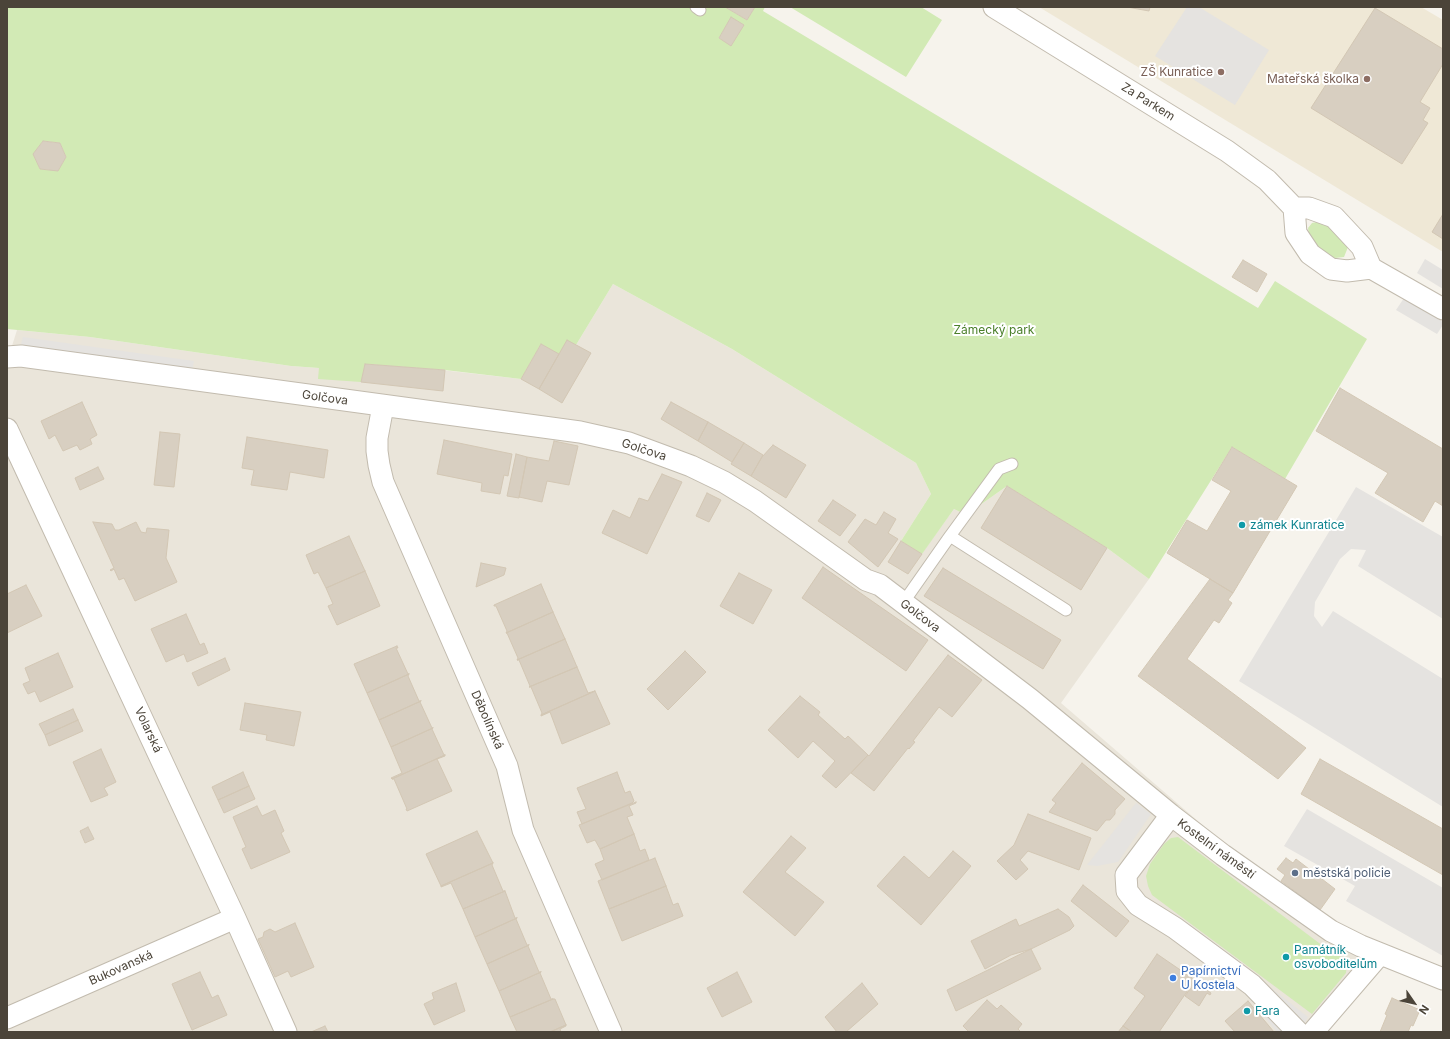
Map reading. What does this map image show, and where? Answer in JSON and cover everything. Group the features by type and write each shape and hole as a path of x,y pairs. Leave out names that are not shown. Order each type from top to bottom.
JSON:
{"street":[{"name":"Za Parkem","path":"994,7 1227,151 1267,180 1294,208"},
{"path":"1371,268 1362,247 1334,217 1309,208 1294,208 1296,233 1310,254 1331,269 1347,271 1371,268 1443,309"},
{"name":"Golčova","path":"7,357 21,356 580,432 629,443 691,466 724,482 755,501 866,580 880,585 1030,699 1171,815"},
{"name":"Děbolínská","path":"382,406 377,438 377,451 378,465 383,482 507,766 524,830 611,1032"},
{"name":"Volarská","path":"7,429 236,918 286,1032"},
{"name":"Kostelní náměstí","path":"1298,1032 1252,985 1175,928 1138,905 1127,891 1126,875 1171,815 1223,855 1331,931 1380,954"},
{"name":"Bukovanská","path":"7,1018 236,918"},
{"path":"1313,1032 1380,954 1443,979"}],"lane":[{"path":"903,603 999,469 1012,464"},
{"path":"950,536 1066,610"}],"shaded area":[{"name":"Mateřská školka","path":"1039,7 1421,7 1443,20 1443,252"},
{"path":"1187,7 1199,7 1269,50 1235,105 1155,56"},
{"path":"1425,259 1443,270 1443,289 1417,273"},
{"path":"613,284 732,349 916,463 931,494 901,541 922,553 954,509 966,515 1007,486 1107,548 1149,579 1061,703 1235,853 1335,926 1393,953 1326,1032 7,1032 7,362 17,330 90,337 291,366 319,368 319,379 365,364 415,367 521,379 541,344 576,345"},
{"path":"1404,298 1443,322 1443,325 1437,334 1396,310"},
{"path":"23,337 194,361 191,375 20,348"},
{"path":"1356,487 1443,537 1443,619 1358,566 1366,550 1351,549 1340,559 1315,602 1314,616 1322,627 1333,611 1443,679 1443,807 1239,681"},
{"path":"1136,803 1151,814 1118,862 1097,866 1087,865"},
{"path":"1307,809 1443,888 1443,956 1346,901 1355,886 1284,846"},
{"path":"1201,933 1308,1017 1303,1025 1197,940"},
{"path":"1265,1003 1289,1032 1277,1032 1258,1009"}],"green space":[{"name":"Zámecký park","path":"7,7 725,7 747,20 755,7 765,7 763,11 1258,308 1275,281 1367,339 1285,479 1232,447 1149,579 1107,548 1007,486 966,515 954,509 922,554 901,541 931,494 916,463 732,349 613,284 576,345 559,354 541,344 521,379 445,370 365,364 361,382 318,379 319,368 291,366 90,337 7,329","holes":["731,18 743,25 731,45 719,38","43,141 60,143 66,157 58,170 40,169 34,154"]},
{"path":"790,7 921,7 942,20 906,77"},
{"path":"1321,221 1329,224 1348,247 1344,257 1329,257 1317,247 1309,235 1308,228 1312,223"},
{"path":"1178,837 1323,946 1335,952 1347,962 1346,973 1312,1014 1152,895 1146,876 1150,864 1164,844 1171,838"}],"building":[{"path":"725,7 755,7 747,20"},
{"path":"1127,7 1150,7 1149,11"},
{"path":"1375,8 1443,49 1443,64 1420,102 1430,108 1423,120 1428,123 1402,164 1311,108"},
{"path":"731,17 744,25 731,46 719,38"},
{"path":"43,141 60,143 66,157 58,171 40,169 33,154"},
{"path":"1443,214 1443,239 1432,232"},
{"path":"1243,260 1267,274 1257,292 1232,277"},
{"path":"567,340 591,353 562,403 539,389"},
{"path":"541,344 559,354 539,389 521,379"},
{"path":"365,364 445,370 443,391 361,382"},
{"path":"1340,388 1443,449 1443,506 1435,501 1423,522 1375,493 1388,473 1316,431"},
{"path":"82,402 97,435 90,439 92,444 80,450 77,445 63,451 55,435 49,439 41,421"},
{"path":"671,402 708,422 698,441 661,419"},
{"path":"708,422 744,443 732,462 698,441"},
{"path":"160,432 180,434 174,487 154,485"},
{"path":"247,437 328,450 324,478 290,472 287,490 251,485 254,470 242,468"},
{"path":"444,440 512,454 508,476 504,475 500,494 481,491 482,483 437,474"},
{"path":"554,441 578,446 569,485 547,481 542,502 519,497 527,457 549,461"},
{"path":"744,443 763,455 751,476 731,464"},
{"path":"773,445 806,465 786,498 751,476 762,457"},
{"name":"zámek Kunratice","path":"1232,447 1297,486 1233,593 1167,553 1187,520 1207,531 1231,491 1212,480"},
{"path":"516,454 527,457 519,498 507,496"},
{"path":"98,467 104,479 80,490 75,478"},
{"path":"662,474 682,482 647,554 602,533 613,510 630,518 639,498 648,501"},
{"path":"1007,486 1107,548 1081,590 981,528"},
{"path":"707,493 721,500 709,522 696,516"},
{"path":"833,500 856,515 840,536 818,521"},
{"path":"884,512 896,519 888,533 898,539 878,567 848,542 865,519 876,525"},
{"path":"93,522 112,524 115,530 119,530 136,522 141,532 146,533 147,528 169,530 166,558 177,582 135,601 124,578 119,580 114,569 111,571 110,570 114,568"},
{"path":"349,536 365,571 326,588 318,572 314,574 306,555"},
{"path":"901,541 922,554 908,574 888,562"},
{"path":"481,563 506,568 504,575 476,587"},
{"path":"823,567 928,640 906,671 802,598"},
{"path":"943,568 1061,640 1043,669 924,596"},
{"path":"365,571 380,606 337,625 328,606 333,604 326,588"},
{"path":"739,573 772,590 753,624 720,606"},
{"path":"1210,579 1233,593 1228,600 1232,603 1219,623 1214,620 1187,659 1306,748 1278,779 1138,676"},
{"path":"541,584 553,612 506,633 507,631 496,606 494,605"},
{"path":"26,585 42,616 7,633 7,594"},
{"path":"553,612 565,639 517,660 518,658 506,633"},
{"path":"186,614 200,645 204,643 208,653 187,662 184,654 166,662 151,629"},
{"path":"565,639 577,667 529,687 530,686 519,660 517,660"},
{"path":"397,646 398,648 396,648 409,674 367,693 354,664"},
{"path":"685,651 706,672 668,710 647,689"},
{"path":"58,653 73,687 40,702 35,691 28,694 23,684 30,681 25,668"},
{"path":"948,655 982,680 952,717 939,707 913,741 915,742 909,749 908,748 874,791 851,773 868,755 869,756"},
{"path":"225,658 230,670 198,686 192,673"},
{"path":"577,667 588,693 595,691 541,715 542,713 531,687 529,687"},
{"path":"409,674 408,676 419,701 421,701 379,720 367,693"},
{"path":"595,691 610,724 562,744 550,712 541,715"},
{"path":"800,696 820,712 818,715 845,739 848,736 868,755 836,788 822,776 835,761 813,741 798,758 768,730"},
{"path":"421,701 420,702 433,728 391,747 379,720"},
{"path":"245,703 301,712 294,746 266,740 267,735 240,730"},
{"path":"73,709 78,720 45,735 39,724"},
{"path":"78,720 83,731 49,746 45,735"},
{"path":"433,728 432,729 445,755 392,779 391,778 402,773 391,747"},
{"path":"101,749 116,782 104,788 108,795 91,802 73,762"},
{"path":"445,755 437,759 452,791 407,811 394,779 392,779"},
{"path":"1320,759 1443,829 1443,875 1301,794"},
{"path":"1082,763 1125,799 1115,810 1115,814 1110,820 1106,820 1097,831 1049,812 1056,803 1052,800"},
{"path":"243,772 249,786 218,800 212,787"},
{"path":"617,772 625,793 630,791 634,801 582,824 577,812 586,809 577,788"},
{"path":"249,786 255,799 224,813 218,800"},
{"path":"636,802 629,806 633,815 627,817 634,834 600,849 595,840 587,843 579,825"},
{"path":"257,806 262,816 275,810 284,831 281,833 290,852 251,869 242,849 246,847 233,817"},
{"path":"1028,814 1091,838 1079,870 1028,851 1020,860 1028,869 1016,880 997,861 1014,845"},
{"path":"88,827 94,839 85,843 80,831"},
{"path":"477,831 493,863 441,886 426,854"},
{"path":"634,834 640,851 645,849 649,860 602,880 595,864 604,860 600,849"},
{"path":"791,836 806,848 785,872 824,902 795,936 743,892"},
{"path":"953,851 971,866 921,925 877,886 904,856 929,878"},
{"path":"655,858 666,886 609,909 598,881"},
{"path":"1286,858 1293,863 1296,859 1335,889 1320,910 1281,881 1285,875 1277,869"},
{"path":"493,863 492,865 503,891 505,891 463,909 451,883 441,887 441,886"},
{"path":"1083,885 1129,921 1116,937 1071,901"},
{"path":"666,886 673,905 678,903 683,916 622,941 609,909"},
{"path":"505,891 515,918 517,918 475,937 463,909"},
{"path":"1058,909 1069,917 1074,926 1070,930 1031,949 1011,955 985,969 971,941 1016,919 1019,926"},
{"path":"517,918 516,919 527,945 529,945 487,964 475,937"},
{"path":"295,923 314,967 291,977 288,971 275,977 258,939 263,937 264,932 270,929 275,932"},
{"path":"529,945 528,946 539,972 541,972 499,991 487,964"},
{"path":"1031,949 1041,969 956,1011 947,990"},
{"path":"1157,954 1195,980 1159,1032 1132,1032 1123,1026 1145,996 1134,988"},
{"path":"200,972 212,998 218,995 227,1015 192,1030 172,984"},
{"path":"541,972 540,973 551,999 553,999 510,1017 499,991"},
{"path":"737,972 752,1002 722,1017 707,988"},
{"path":"1195,982 1211,993 1210,995 1207,993 1199,1006 1185,996"},
{"path":"456,983 465,1011 434,1025 424,1004 434,999 432,993"},
{"path":"862,983 878,1004 846,1032 837,1032 825,1017"},
{"path":"1392,998 1420,1010 1413,1026 1411,1025 1408,1032 1380,1032 1387,1015 1385,1014"},
{"path":"555,999 566,1025 550,1032 517,1032 510,1017"},
{"path":"987,1000 997,1009 1001,1005 1022,1024 1018,1029 1021,1032 969,1032 963,1026"},
{"name":"Fara","path":"1248,1001 1274,1032 1235,1032 1225,1021"},
{"path":"566,1025 560,1029 561,1032 550,1032"},
{"path":"325,1026 328,1032 311,1032"},
{"path":"1123,1026 1132,1032 1118,1032"}],"place":[{"name":"ZŠ Kunratice","path":"1221,72"},
{"name":"Mateřská školka","path":"1367,79"},
{"name":"zámek Kunratice","path":"1242,525"},
{"name":"městská policie","path":"1295,873"},
{"name":"Památník osvoboditelům","path":"1286,957"},
{"name":"Papírnictví U Kostela","path":"1173,978"},
{"name":"Fara","path":"1247,1011"}]}
